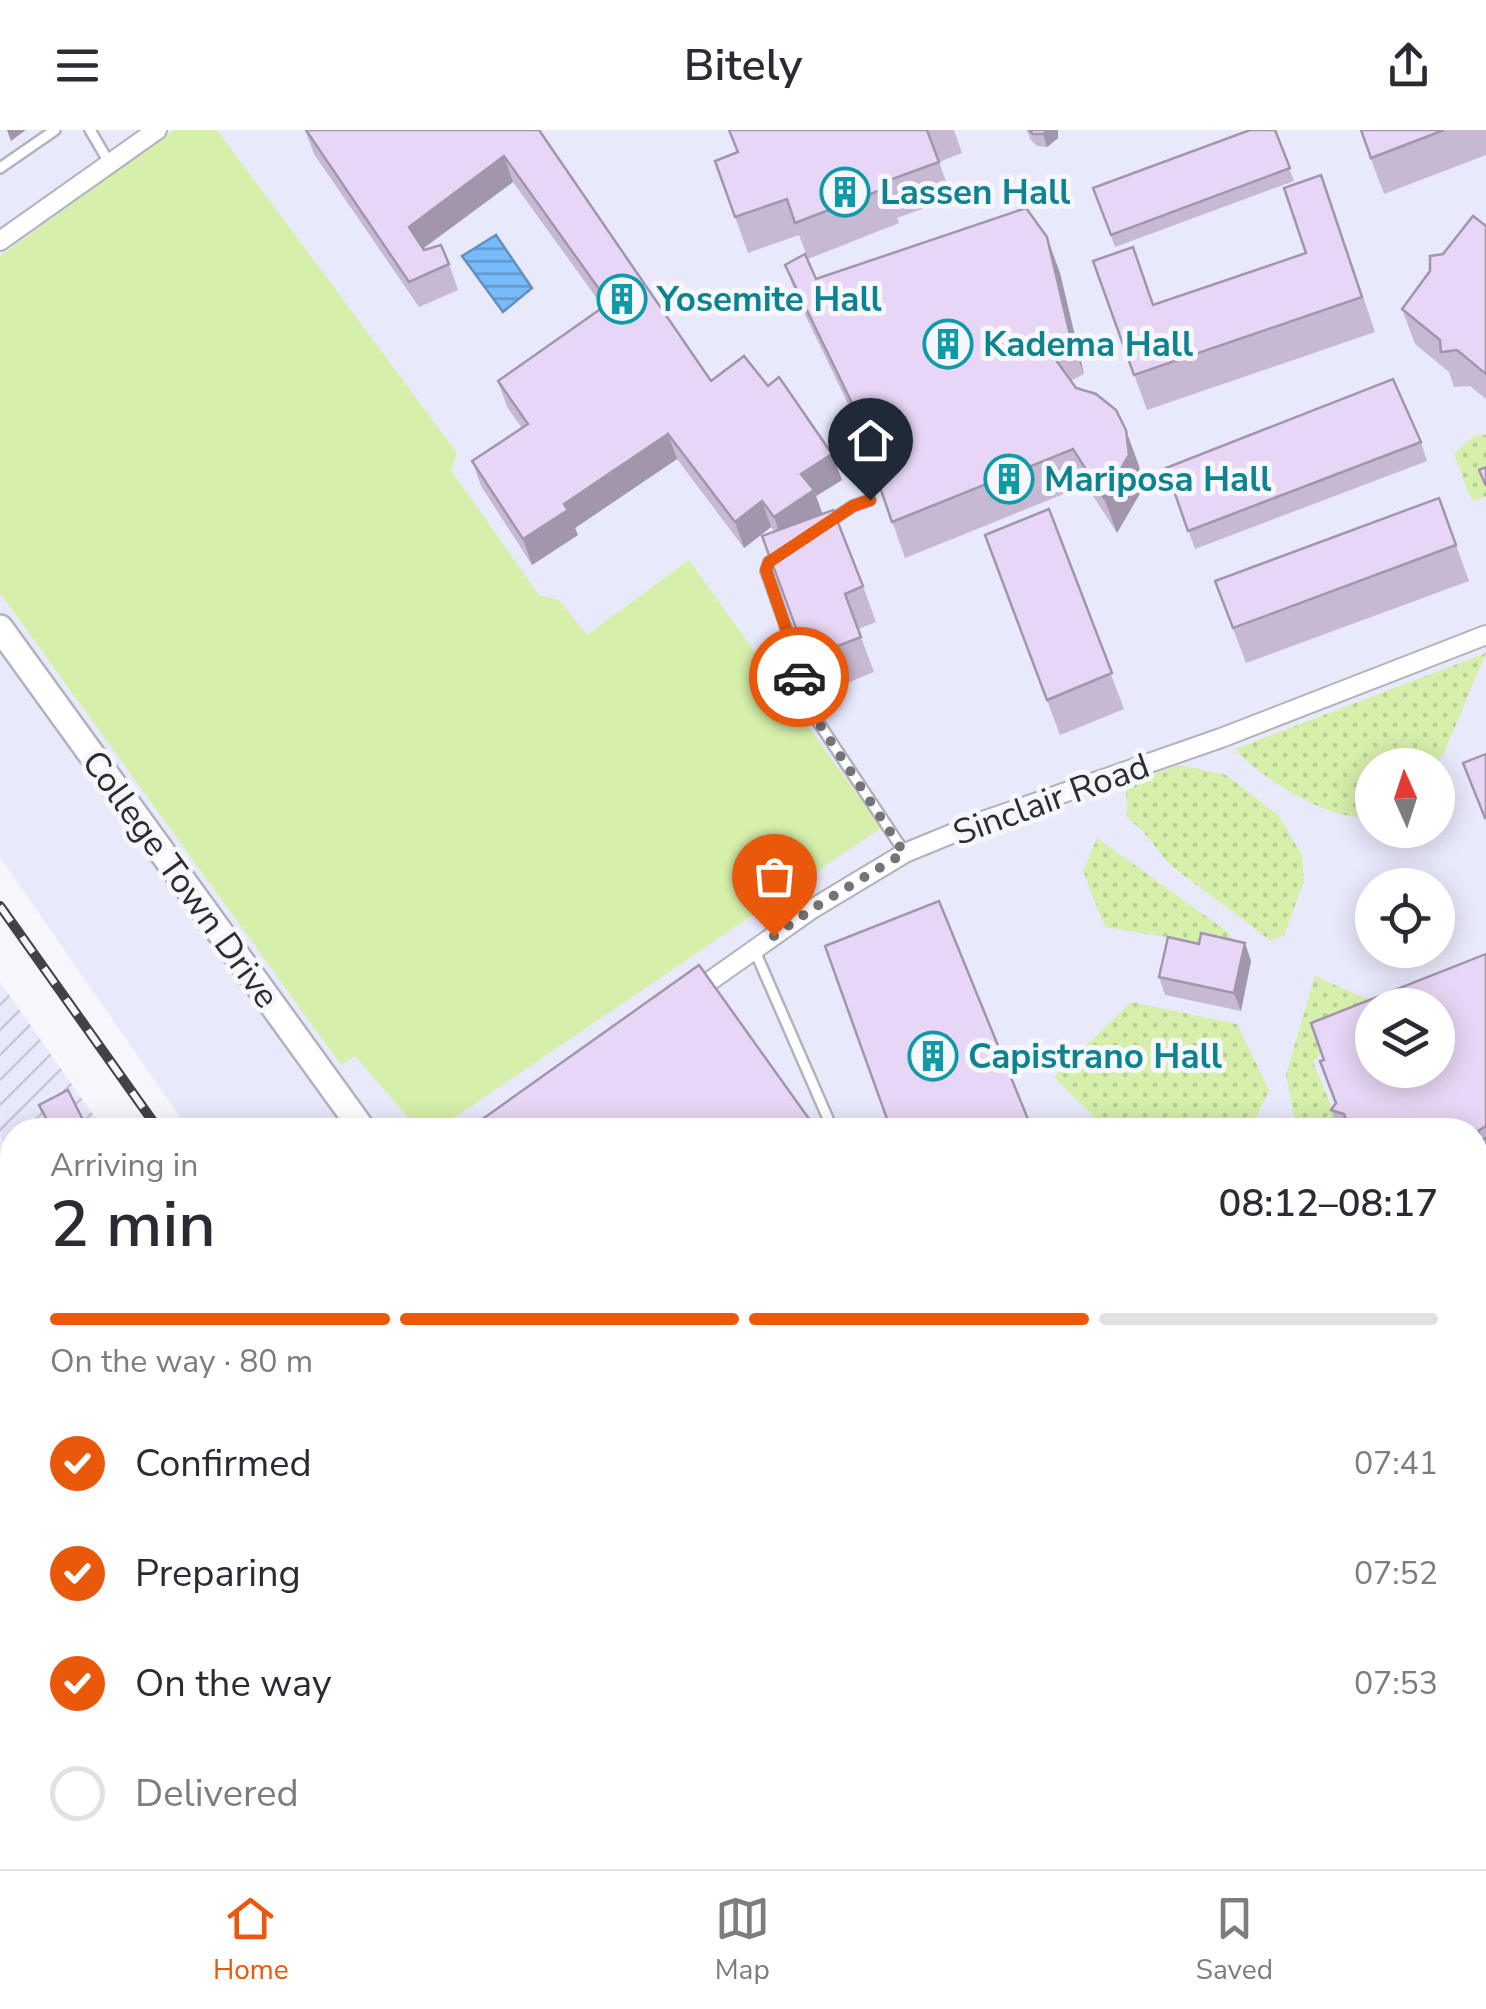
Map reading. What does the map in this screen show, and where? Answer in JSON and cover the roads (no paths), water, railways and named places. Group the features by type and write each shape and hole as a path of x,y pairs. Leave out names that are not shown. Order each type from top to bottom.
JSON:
{"street":[{"path":"0,241 158,130"},
{"name":"College Town Drive","path":"0,628 353,1118"},
{"name":"Sinclair Road","path":"675,1006 812,909 904,853 983,821 1221,738 1486,635"}],"lane":[{"path":"0,168 55,130"},
{"path":"90,130 110,164"},
{"path":"822,526 870,500"},
{"path":"796,545 769,562 766,570 798,664 805,702 904,853"},
{"path":"754,950 828,1118"}],"water":[{"path":"496,235 532,288 503,312 462,256"}],"railway":[{"path":"0,906 150,1118"}],"place":[{"name":"Lassen Hall","path":"845,192"},
{"name":"Yosemite Hall","path":"622,299"},
{"name":"Kadema Hall","path":"948,344"},
{"name":"Mariposa Hall","path":"1009,479"},
{"name":"Capistrano Hall","path":"933,1056"}]}
